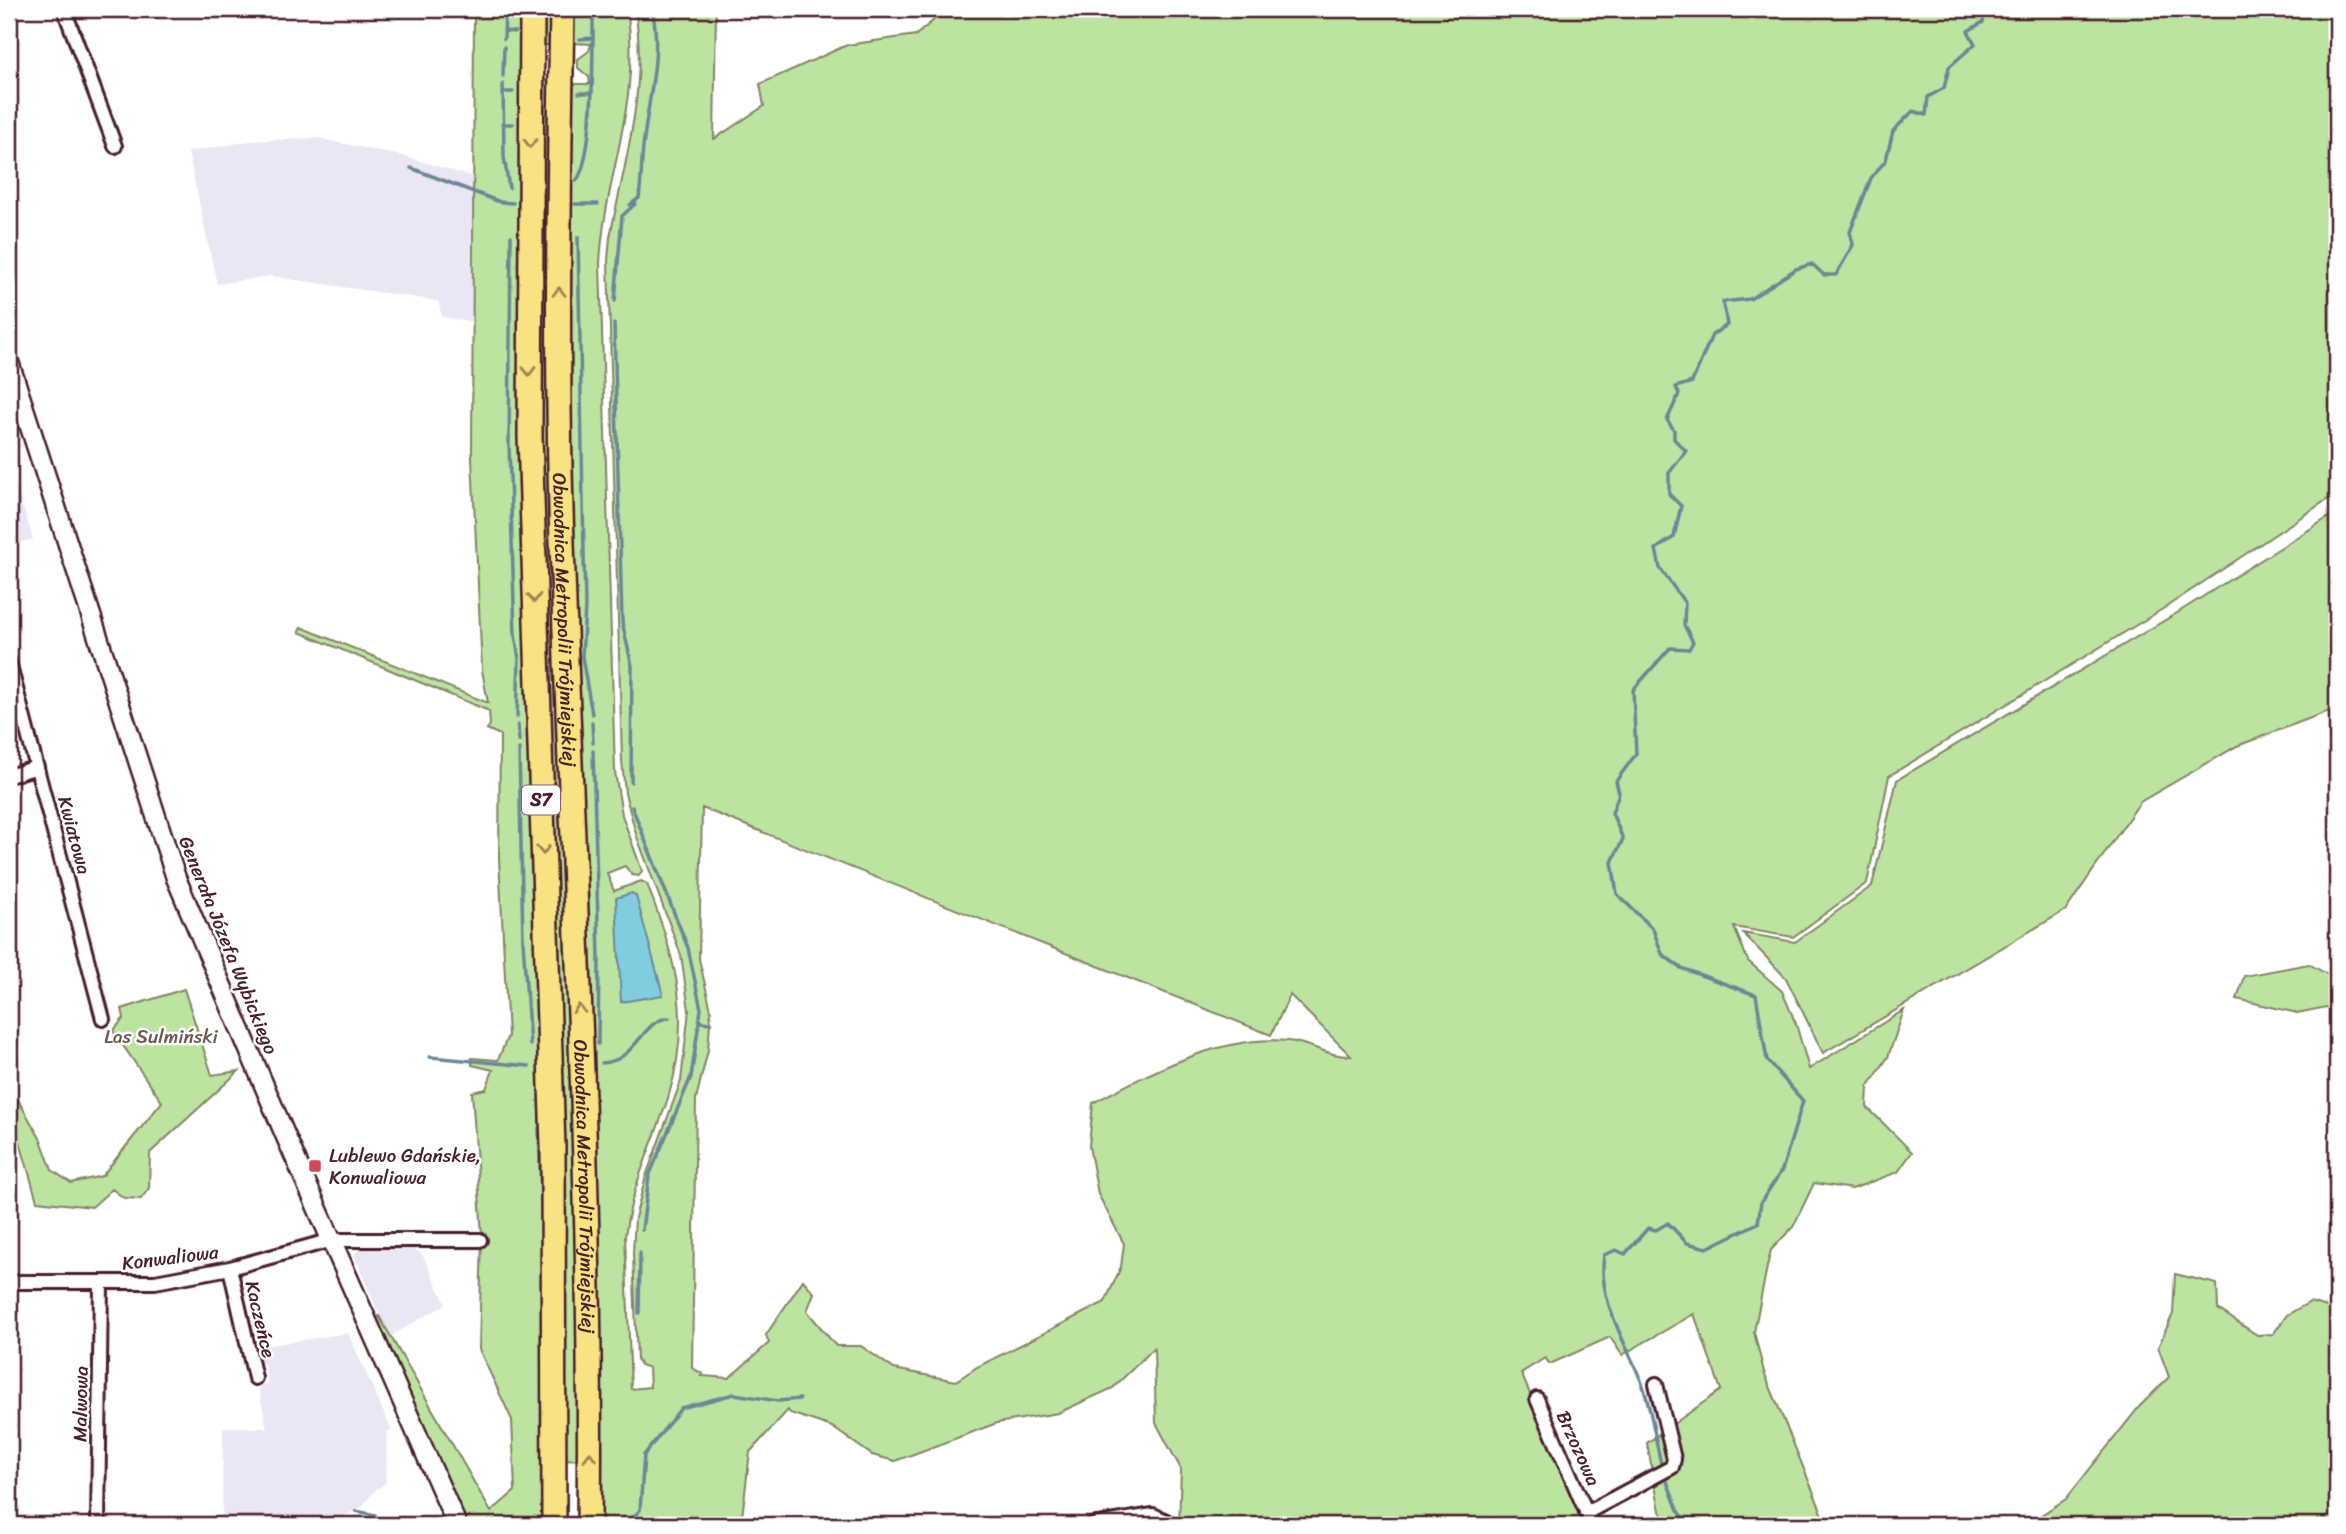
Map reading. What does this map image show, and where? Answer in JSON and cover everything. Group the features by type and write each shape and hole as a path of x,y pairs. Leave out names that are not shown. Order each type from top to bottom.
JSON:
{"highway":[{"name":"Obwodnica Metropolii Trójmiejskiej","path":"532,9 530,450 553,1146 554,1525"},
{"name":"Obwodnica Metropolii Trójmiejskiej","path":"562,9 559,328 562,539 584,1136 589,1324 589,1525"}],"main road":[{"name":"Generała Józefa Wybickiego","path":"9,362 176,878 457,1525"}],"street":[{"path":"64,9 115,146"},
{"name":"Kwiatowa","path":"9,662 103,1019"},
{"path":"9,776 37,767"},
{"name":"Konwaliowa","path":"9,1282 155,1282 230,1268 332,1240 480,1240"},
{"name":"Kaczeńce","path":"230,1268 256,1378"},
{"name":"Malwowa","path":"98,1525 101,1283"},
{"name":"Brzozowa","path":"1586,1513 1672,1467 1674,1459 1656,1384"},
{"name":"Brzozowa","path":"1537,1399 1592,1525"},
{"path":"1093,1525 1153,1516 1166,1523"}],"shaded area":[{"path":"317,138 407,157 473,177 471,257 475,322 442,317 438,301 270,276 217,284 188,152 250,141"},
{"path":"9,464 33,539 9,546"},
{"path":"360,1248 414,1249 423,1256 446,1304 389,1337 354,1255"},
{"path":"348,1333 392,1431 387,1431 386,1483 376,1489 362,1507 325,1525 222,1525 223,1427 267,1428 258,1385 268,1384 257,1347"}],"green space":[{"path":"474,9 524,9 545,1525 462,1525 371,1319 379,1316 491,1512 515,1491 512,1420 479,1349 482,1235 472,1092 486,1089 493,1070 472,1065 472,1058 498,1060 508,1036 499,858 500,735 487,729 490,725 489,711 299,632 301,627 488,703 482,670 472,458"},
{"path":"540,9 557,9 550,45 544,45 544,55 539,55"},
{"path":"573,9 627,9 630,76 608,198 600,263 615,772 622,815 642,871 639,876 632,875 625,866 607,873 614,891 641,881 647,884 673,963 680,1015 679,1042 668,1098 637,1182 625,1236 631,1389 650,1387 649,1368 640,1365 637,1359 633,1253 635,1218 646,1176 681,1081 689,1010 681,955 636,834 625,793 622,760 608,260 637,95 639,66 635,9 716,9 714,139 764,106 760,84 847,45 916,35 947,9 2337,9 2337,493 2166,607 1889,776 1867,883 1793,937 1734,927 1748,961 1782,991 1796,1024 1809,1069 1904,1010 1888,1057 1868,1087 1867,1107 1912,1152 1898,1172 1852,1189 1814,1183 1793,1227 1771,1250 1754,1332 1764,1372 1827,1525 1667,1525 1660,1511 1647,1443 1721,1390 1694,1314 1622,1355 1610,1337 1550,1364 1545,1358 1521,1373 1586,1525 1179,1525 1181,1469 1156,1423 1154,1348 1113,1388 1058,1413 997,1423 895,1461 872,1455 832,1427 788,1410 750,1452 741,1525 598,1525 568,315 571,84 590,84 589,77 578,68 578,59 589,51 591,44 572,43","holes":["702,808 1271,1035 1290,995 1351,1056 1288,1041 1237,1044 1162,1068 1093,1103 1089,1146 1098,1194 1124,1244 1121,1267 1105,1302 977,1367 956,1381 894,1369 861,1346 836,1346 807,1311 814,1293 803,1280 766,1335 769,1343 729,1378 701,1376 703,1374 692,1368 696,1099 708,1050 711,1010 699,959"]},
{"path":"538,70 544,70 544,80 549,81 550,71 583,1460 562,1459 541,625"},
{"path":"2337,512 2337,708 2237,746 2140,802 2066,910 1823,1053 1786,978 1743,933 1795,942 1872,886 1897,780 2177,613"},
{"path":"2309,964 2337,980 2337,1005 2297,1013 2237,999 2244,976"},
{"name":"Las Sulmiński","path":"184,989 212,1075 239,1071 150,1153 149,1188 141,1199 124,1198 112,1189 92,1207 37,1201 9,1104 9,1084 41,1140 52,1170 71,1183 102,1176 162,1102 113,1031 124,1018 122,1009"},
{"path":"2175,1274 2217,1284 2218,1309 2257,1335 2273,1334 2287,1315 2310,1302 2337,1310 2337,1525 2026,1525 2066,1499 2139,1407 2169,1377 2158,1347 2173,1314"}],"water":[{"path":"632,893 636,896 663,995 621,1002 616,898"}],"waterway":[{"path":"504,39 505,9"},
{"path":"576,181 587,150 590,126 593,9"},
{"path":"630,205 639,198 643,146 654,74 656,42 652,9"},
{"path":"1662,1468 1645,1393 1609,1304 1603,1272 1604,1255 1616,1250 1625,1254 1648,1228 1656,1230 1668,1223 1687,1243 1707,1248 1758,1223 1761,1202 1782,1170 1803,1101 1767,1060 1756,995 1681,968 1662,954 1653,929 1617,894 1612,862 1623,839 1612,813 1619,793 1616,781 1636,754 1633,690 1670,648 1689,649 1693,642 1684,625 1685,603 1660,568 1656,549 1674,537 1681,506 1669,494 1669,473 1686,451 1674,439 1674,430 1667,420 1679,394 1676,387 1692,382 1712,335 1727,325 1723,302 1750,299 1796,269 1812,264 1824,275 1836,275 1853,245 1850,232 1871,178 1886,160 1893,131 1913,111 1926,115 1928,97 1944,88 1949,67 1975,44 1968,31 1983,22 1985,9"},
{"path":"504,31 515,32"},
{"path":"580,39 593,38"},
{"path":"503,76 504,47"},
{"path":"503,84 504,157 509,188"},
{"path":"503,92 513,92"},
{"path":"579,93 591,93"},
{"path":"502,124 513,124"},
{"path":"411,168 500,202 513,203"},
{"path":"575,204 598,204"},
{"path":"615,301 622,216 635,204"},
{"path":"511,236 509,444 515,635 519,659 517,717"},
{"path":"578,237 585,607 582,657 592,714"},
{"path":"614,324 622,622 632,666 631,782"},
{"path":"592,722 593,743"},
{"path":"518,725 519,741"},
{"path":"519,749 523,941 530,1045"},
{"path":"593,751 599,957 598,1044"},
{"path":"632,807 688,948 701,1009 691,1077 649,1176 642,1230"},
{"path":"602,1063 623,1056 652,1025 669,1018"},
{"path":"701,1022 711,1023"},
{"path":"430,1057 529,1066"},
{"path":"539,1128 542,1238"},
{"path":"639,1313 640,1253"},
{"path":"627,1525 640,1510 644,1455 681,1408 734,1394 778,1401 800,1399"},
{"path":"1666,1479 1678,1510 1689,1525"},
{"path":"356,1511 375,1515"},
{"path":"401,1519 411,1525"}],"place":[{"name":"Lublewo Gdańskie, Konwaliowa","path":"315,1166"}]}
